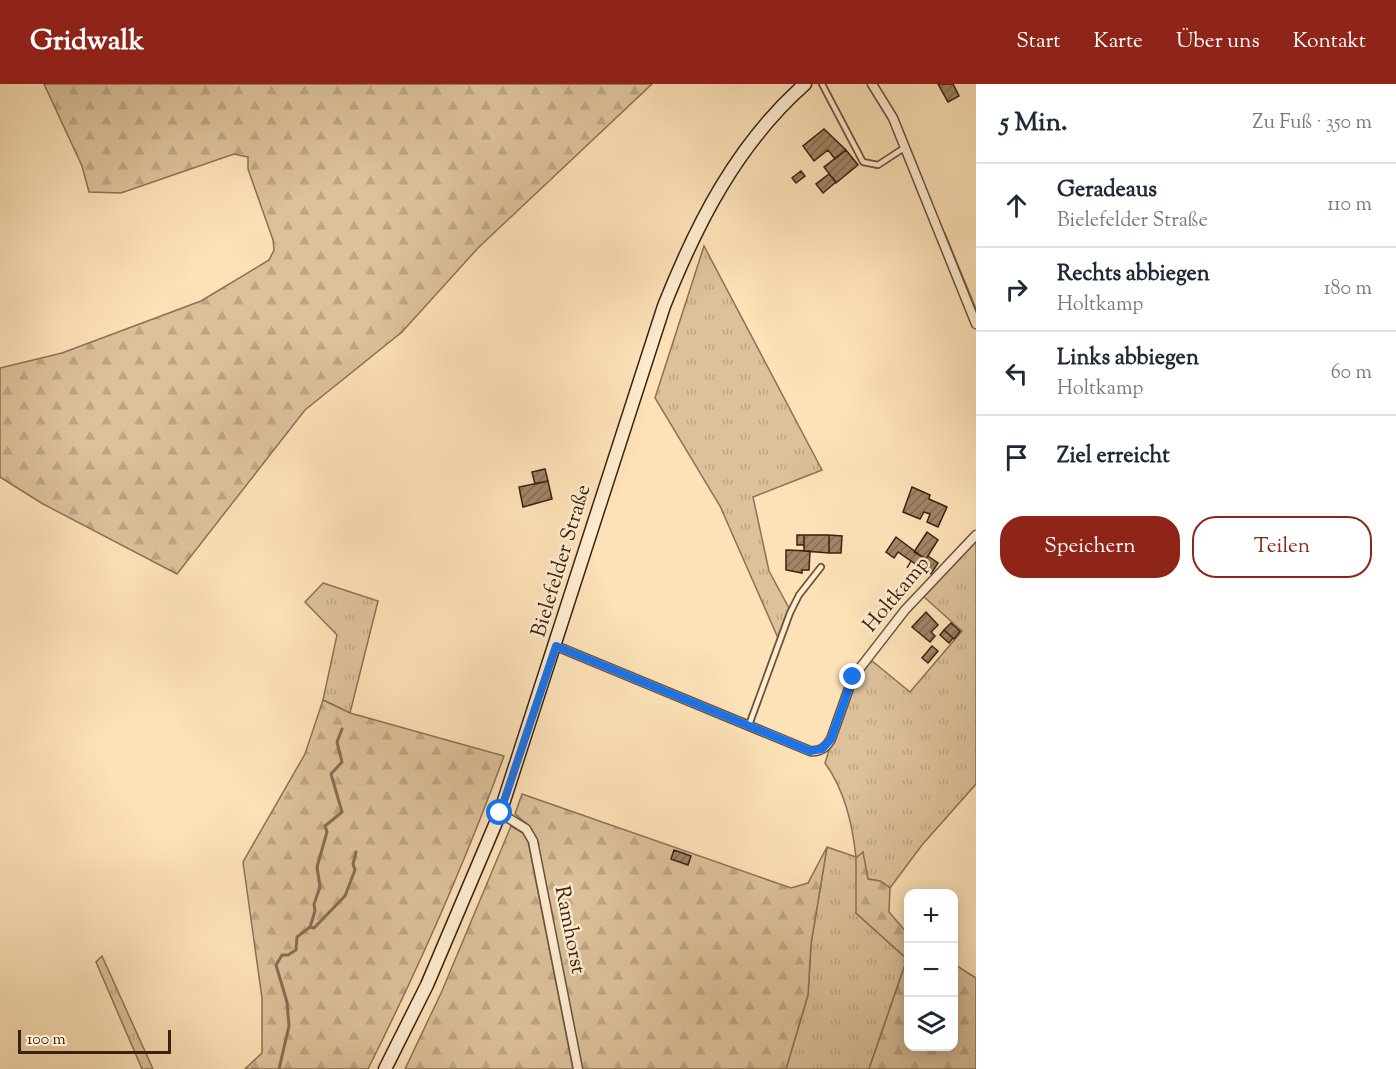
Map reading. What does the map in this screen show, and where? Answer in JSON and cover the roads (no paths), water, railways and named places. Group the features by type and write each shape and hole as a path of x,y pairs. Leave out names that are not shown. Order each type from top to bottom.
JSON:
{"main road":[{"name":"Bielefelder Straße","path":"385,1069 427,985 500,813 556,646 647,359 686,250 710,203 751,140 805,84"}],"street":[{"path":"872,84 893,118 976,324"},
{"name":"Holtkamp","path":"556,646 810,751 818,752 827,746 853,677 905,610 976,535"},
{"name":"Ramhorst","path":"500,813 526,829 533,841 578,1069"}],"lane":[{"path":"822,84 863,162 878,165 904,148"},
{"path":"749,725 790,613 799,595 821,567"}],"waterway":[{"path":"944,233 976,311"},
{"path":"279,1069 289,1026 287,1002 276,965 282,955 288,955 296,950 297,937 310,927 315,911 314,904 320,887 317,867 327,832 325,826 342,812 331,774 342,762 337,742 342,729"},
{"path":"310,927 314,928 345,896 355,870 353,864 356,852"}]}
